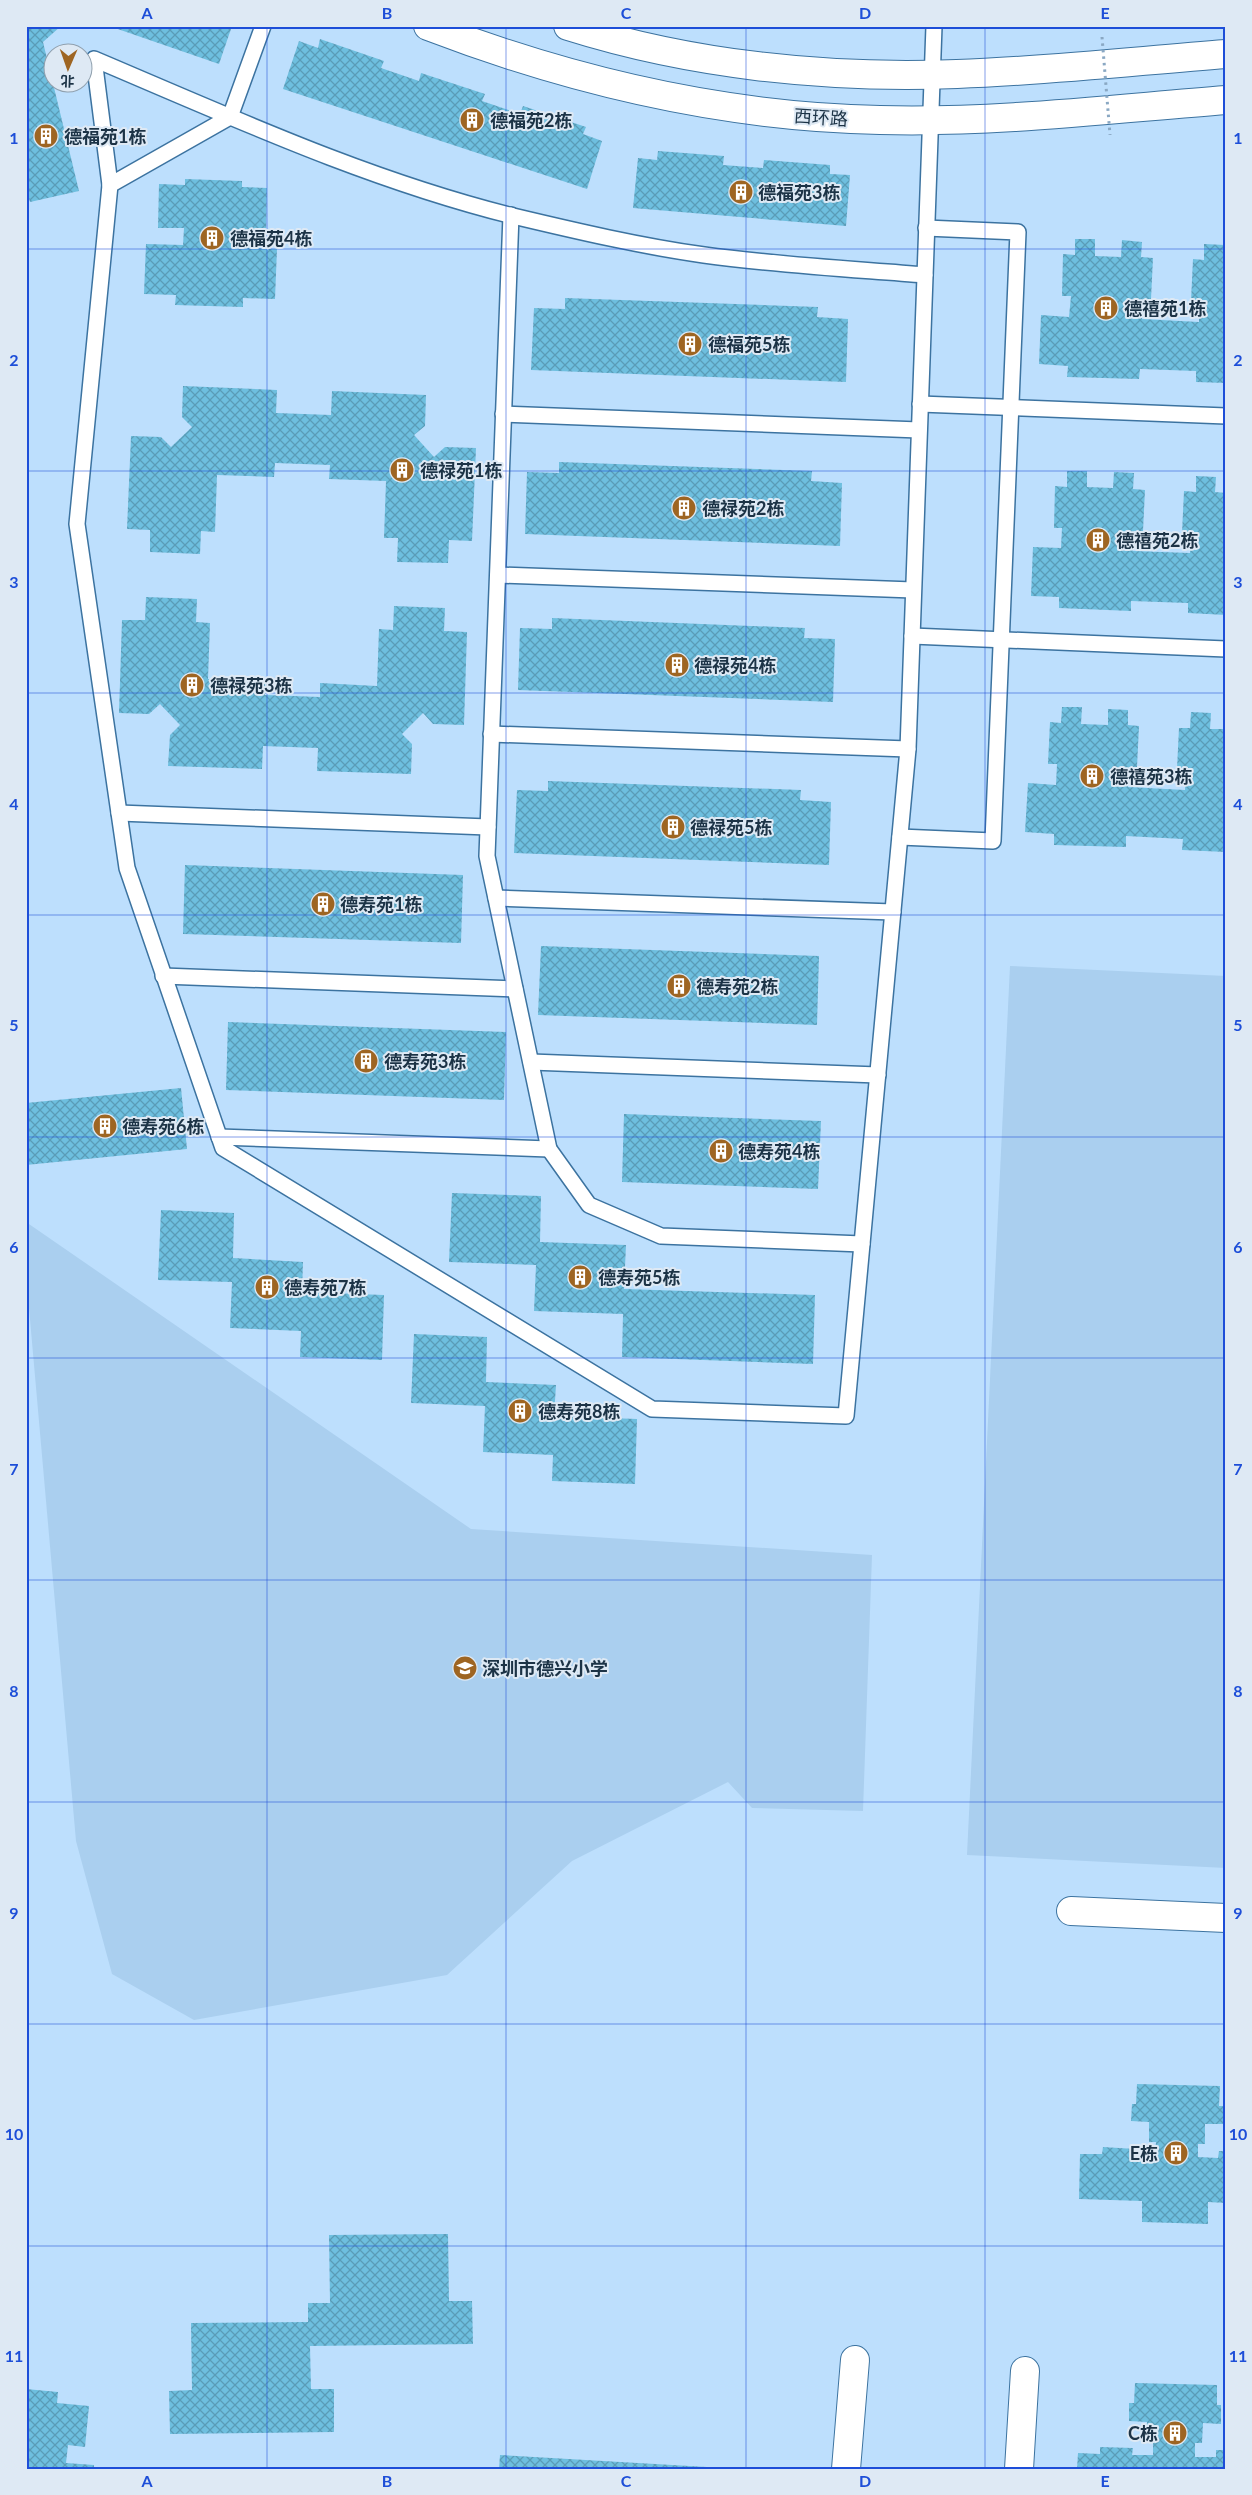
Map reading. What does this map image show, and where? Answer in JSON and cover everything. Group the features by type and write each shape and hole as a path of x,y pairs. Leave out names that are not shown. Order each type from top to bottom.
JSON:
{"main road":[{"name":"西环路","path":"428,26 490,50 556,70 643,92 721,106 801,116 930,120 1226,100"},
{"path":"568,26 653,48 728,62 805,71 932,75 1036,70 1226,54"},
{"path":"1071,1911 1226,1918"},
{"path":"846,2469 855,2360"},
{"path":"1019,2469 1025,2371"}],"lane":[{"path":"110,186 230,117 263,26"},
{"path":"925,275 801,266 703,255 607,238 511,215 420,189 330,158 94,59 110,186 77,524 127,868 222,1148 652,1410 846,1416 908,749 934,26"},
{"path":"511,215 487,856 549,1149 589,1205 661,1236 862,1244"},
{"path":"900,837 993,841 1018,232 926,228"},
{"path":"920,404 1226,416"},
{"path":"503,414 919,430"},
{"path":"498,575 913,590"},
{"path":"912,636 1226,649"},
{"path":"491,734 908,749"},
{"path":"119,813 488,827"},
{"path":"496,898 893,912"},
{"path":"164,976 515,989"},
{"path":"531,1062 878,1075"},
{"path":"219,1137 549,1149"}],"path":[{"path":"1102,37 1110,135"}],"shaded area":[{"path":"1010,966 1226,976 1226,1868 967,1855"},
{"name":"深圳市德兴小学","path":"26,1222 471,1529 872,1555 863,1811 752,1808 728,1782 572,1861 447,1975 194,2020 112,1974 76,1841 26,1274"}],"building":[{"name":"德福苑1栋","path":"26,26 61,26 42,42 42,92 55,92 79,191 30,202 26,189"},
{"path":"109,26 232,26 219,64"},
{"name":"德福苑2栋","path":"320,39 384,61 381,68 419,81 421,73 485,94 482,101 520,114 523,106 586,127 583,134 602,141 587,189 283,89 299,41 318,48"},
{"name":"德福苑3栋","path":"658,151 724,156 723,165 763,168 764,160 830,165 830,174 850,175 846,226 633,208 638,158 657,160"},
{"name":"德福苑4栋","path":"185,179 242,181 242,187 267,188 266,232 240,231 240,247 277,249 275,299 243,298 243,307 175,305 176,295 144,294 146,244 183,245 184,228 158,228 159,184 185,185"},
{"name":"德禧苑1栋","path":"1075,239 1095,239 1095,256 1121,257 1122,240 1142,242 1141,257 1153,258 1151,299 1143,299 1142,319 1199,322 1199,301 1191,301 1193,259 1204,260 1204,244 1225,245 1226,383 1196,382 1196,371 1140,369 1139,379 1067,377 1068,366 1039,364 1041,315 1069,317 1071,296 1062,296 1063,254 1075,255"},
{"name":"德福苑5栋","path":"565,298 818,307 817,317 848,319 846,382 531,370 534,308 565,309"},
{"name":"德禄苑1栋","path":"183,386 277,390 276,413 331,415 332,391 426,395 425,426 414,435 434,457 445,447 476,448 472,541 449,540 448,563 397,562 398,538 384,538 386,481 329,479 330,465 275,463 274,477 217,475 215,532 201,531 200,554 150,552 150,530 127,529 131,436 161,437 171,447 192,427 182,417"},
{"name":"德禄苑2栋","path":"559,462 812,471 811,481 842,483 840,546 525,534 527,472 559,473"},
{"name":"德禧苑2栋","path":"1067,471 1087,471 1087,487 1113,488 1114,472 1134,473 1133,489 1145,490 1143,531 1134,531 1133,551 1190,553 1191,533 1182,533 1184,491 1196,492 1196,476 1216,477 1215,492 1226,493 1226,615 1188,613 1188,603 1131,601 1131,611 1059,608 1059,597 1031,596 1033,547 1061,548 1062,528 1054,528 1055,486 1067,487"},
{"name":"德禄苑3栋","path":"146,597 197,599 196,622 210,623 208,679 265,681 265,695 320,697 320,683 377,686 379,629 393,630 394,606 445,608 444,631 467,632 464,725 433,724 423,713 402,734 412,744 411,774 317,771 318,748 263,746 262,769 168,766 170,735 180,725 160,704 149,714 119,713 122,620 145,620"},
{"name":"德禄苑4栋","path":"552,618 805,628 804,638 835,639 833,702 518,690 520,628 552,629"},
{"name":"德禧苑3栋","path":"1062,707 1082,707 1081,724 1108,725 1108,709 1128,710 1128,725 1139,726 1137,767 1129,767 1128,787 1185,790 1186,769 1177,769 1179,728 1190,728 1191,712 1211,713 1210,729 1226,729 1226,852 1182,850 1183,839 1126,836 1126,847 1054,845 1054,834 1025,832 1028,783 1056,785 1057,764 1048,764 1050,722 1061,723"},
{"name":"德禄苑5栋","path":"548,781 801,790 800,800 831,802 829,865 514,853 517,790 548,791"},
{"name":"德寿苑1栋","path":"185,865 463,875 461,943 183,934"},
{"name":"德寿苑2栋","path":"541,946 819,956 817,1025 538,1015"},
{"name":"德寿苑3栋","path":"228,1022 506,1032 504,1100 226,1090"},
{"name":"德寿苑6栋","path":"181,1088 187,1149 26,1165 26,1103"},
{"name":"德寿苑4栋","path":"624,1114 821,1121 818,1189 622,1182"},
{"name":"德寿苑5栋","path":"452,1193 541,1196 540,1242 626,1245 624,1289 815,1295 813,1364 622,1357 623,1314 534,1311 536,1265 449,1262"},
{"name":"德寿苑7栋","path":"161,1210 234,1213 233,1258 303,1262 302,1292 384,1295 382,1360 300,1357 301,1331 230,1328 232,1282 158,1280"},
{"name":"德寿苑8栋","path":"414,1334 487,1337 486,1382 556,1385 554,1416 637,1419 635,1484 552,1481 553,1455 483,1452 485,1406 411,1403"},
{"name":"E栋","path":"1137,2084 1220,2086 1219,2106 1224,2106 1223,2124 1205,2124 1205,2144 1198,2144 1198,2157 1218,2158 1219,2151 1226,2151 1226,2203 1208,2202 1208,2224 1142,2222 1142,2201 1079,2199 1080,2154 1102,2154 1103,2147 1135,2149 1135,2155 1155,2156 1156,2142 1149,2142 1149,2122 1131,2121 1132,2104 1136,2104"},
{"path":"448,2234 449,2301 472,2301 473,2344 310,2346 311,2389 334,2389 334,2432 170,2434 169,2391 192,2390 191,2323 308,2322 308,2303 330,2303 329,2235"},
{"name":"C栋","path":"1135,2383 1217,2385 1217,2405 1221,2405 1221,2424 1203,2423 1202,2443 1195,2443 1195,2457 1216,2457 1216,2450 1226,2450 1226,2469 1077,2469 1078,2453 1100,2454 1100,2447 1133,2448 1132,2455 1153,2455 1153,2442 1146,2442 1147,2422 1129,2421 1129,2403 1134,2403"},
{"path":"26,2389 58,2392 57,2403 89,2406 85,2447 68,2445 66,2463 94,2465 94,2469 26,2469"},
{"path":"500,2455 707,2467 707,2469 499,2469"}],"place":[{"name":"德福苑2栋","path":"472,120"},
{"name":"德福苑1栋","path":"46,136"},
{"name":"德福苑3栋","path":"741,192"},
{"name":"德福苑4栋","path":"212,238"},
{"name":"德禧苑1栋","path":"1106,308"},
{"name":"德福苑5栋","path":"690,344"},
{"name":"德禄苑1栋","path":"402,470"},
{"name":"德禄苑2栋","path":"684,508"},
{"name":"德禧苑2栋","path":"1098,540"},
{"name":"德禄苑4栋","path":"677,665"},
{"name":"德禄苑3栋","path":"192,685"},
{"name":"德禧苑3栋","path":"1092,776"},
{"name":"德禄苑5栋","path":"673,827"},
{"name":"德寿苑1栋","path":"323,904"},
{"name":"德寿苑2栋","path":"679,986"},
{"name":"德寿苑3栋","path":"366,1061"},
{"name":"德寿苑6栋","path":"105,1126"},
{"name":"德寿苑4栋","path":"721,1151"},
{"name":"德寿苑5栋","path":"580,1277"},
{"name":"德寿苑7栋","path":"267,1287"},
{"name":"德寿苑8栋","path":"520,1411"},
{"name":"深圳市德兴小学","path":"465,1668"},
{"name":"E栋","path":"1176,2153"},
{"name":"C栋","path":"1175,2433"}]}
